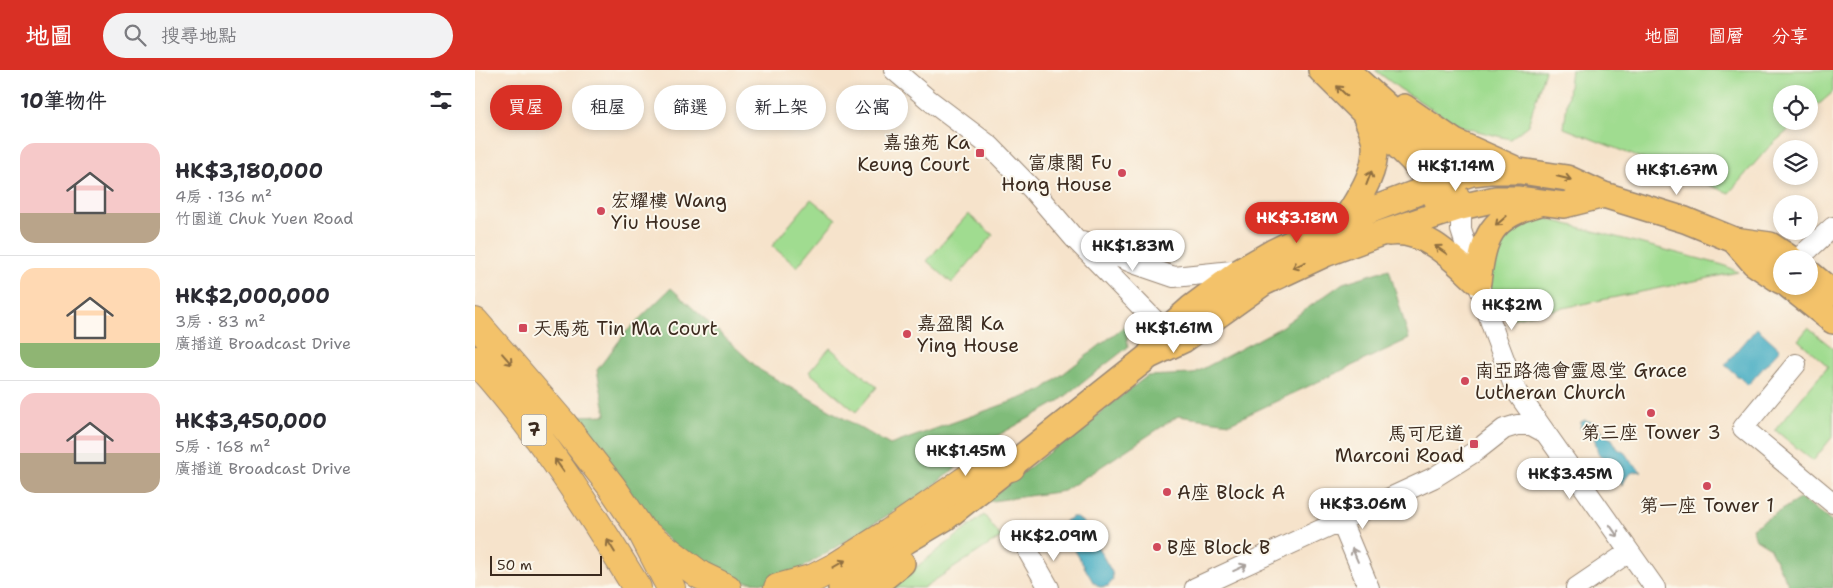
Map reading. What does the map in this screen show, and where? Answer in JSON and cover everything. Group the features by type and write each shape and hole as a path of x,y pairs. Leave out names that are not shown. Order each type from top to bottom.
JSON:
{"highway":[{"name":"7","path":"475,322 563,424 612,487 641,530 671,588"},
{"name":"7","path":"475,360 519,412 558,463 637,588"},
{"path":"778,588 814,578 835,567 976,474 1011,467"},
{"path":"641,530 700,575 727,588"}],"main road":[{"path":"1321,70 1368,102 1402,106 1455,142 1520,171"},
{"path":"1346,70 1411,160 1441,184 1455,217"},
{"path":"1345,220 1365,189 1374,164 1375,144 1368,102"},
{"path":"1174,335 1191,308 1242,270 1273,252 1316,231 1441,184 1481,172 1520,171 1567,178 1604,195 1685,220 1733,240 1770,245 1773,252"},
{"path":"841,588 906,541 945,518 1174,335 1263,283 1325,254 1376,235 1455,217 1496,199 1517,199 1564,205 1604,195"},
{"path":"1478,282 1482,252 1492,230 1505,217 1518,210 1545,202"},
{"path":"1376,235 1394,232 1409,234 1423,239 1451,258 1478,282"},
{"path":"1818,280 1833,293"},
{"path":"1804,295 1833,321"},
{"path":"871,588 913,554 945,518"}],"street":[{"path":"894,70 929,100 991,146 1032,188 1074,238 1174,335"},
{"path":"1455,217 1516,391 1655,588"},
{"path":"1808,250 1833,227"},
{"path":"1074,238 1136,264 1174,277 1190,277 1242,270"},
{"path":"1796,364 1743,428 1833,503"},
{"path":"1504,429 1513,408 1516,391"},
{"path":"1195,588 1433,478 1457,464 1504,429 1517,424 1531,426 1544,432"},
{"path":"1341,521 1369,588"},
{"path":"1576,588 1629,552"},
{"path":"1029,553 1049,588"}],"green space":[{"path":"1375,70 1545,70 1528,125 1510,139 1461,127 1400,89"},
{"path":"1571,70 1833,70 1833,92 1818,105 1818,85 1773,85 1773,130 1789,130 1777,140 1773,140 1773,144 1729,193 1564,128"},
{"path":"811,199 836,219 797,267 772,246"},
{"path":"968,214 993,235 952,283 927,261"},
{"path":"1536,216 1723,265 1738,272 1514,318 1501,313 1493,304 1489,281 1491,268 1501,230"},
{"path":"1389,269 1409,339 1230,423 1178,416 1064,491 985,502 1147,376 1193,374 1278,329 1343,283"},
{"path":"671,288 760,370 890,445 1041,391 1126,325 1128,347 1058,402 988,441 927,491 779,584 734,581 677,549 650,522 576,416 606,415 597,370 626,332"},
{"path":"1808,328 1833,348 1833,436 1813,461 1775,430 1828,366 1798,340"},
{"path":"830,348 877,387 856,412 809,372"},
{"path":"1801,498 1833,523 1833,588 1790,588 1769,547 1756,539 1752,528"},
{"path":"984,515 1001,537 923,588 889,588"}],"water":[{"path":"1757,328 1780,349 1748,385 1725,365"},
{"path":"1585,420 1596,423 1606,436 1612,439 1618,449 1625,453 1631,462 1642,472 1632,473 1627,477 1622,486 1620,480 1614,475 1610,464 1598,454 1593,436 1580,428 1581,422"},
{"path":"1076,517 1084,523 1112,572 1113,580 1108,586 1100,587 1093,582 1065,533 1065,521"}],"place":[{"name":"嘉強苑 Ka Keung Court","path":"980,153"},
{"name":"富康閣 Fu Hong House","path":"1122,173"},
{"name":"宏耀樓 Wang Yiu House","path":"601,211"},
{"name":"天馬苑 Tin Ma Court","path":"523,328"},
{"name":"嘉盈閣 Ka Ying House","path":"907,334"},
{"name":"南亞路德會靈恩堂 Grace Lutheran Church","path":"1465,381"},
{"name":"第三座 Tower 3","path":"1651,413"},
{"name":"馬可尼道 Marconi Road","path":"1474,444"},
{"name":"第一座 Tower 1","path":"1707,486"},
{"name":"A座 Block A","path":"1167,492"},
{"name":"B座 Block B","path":"1157,547"}]}
